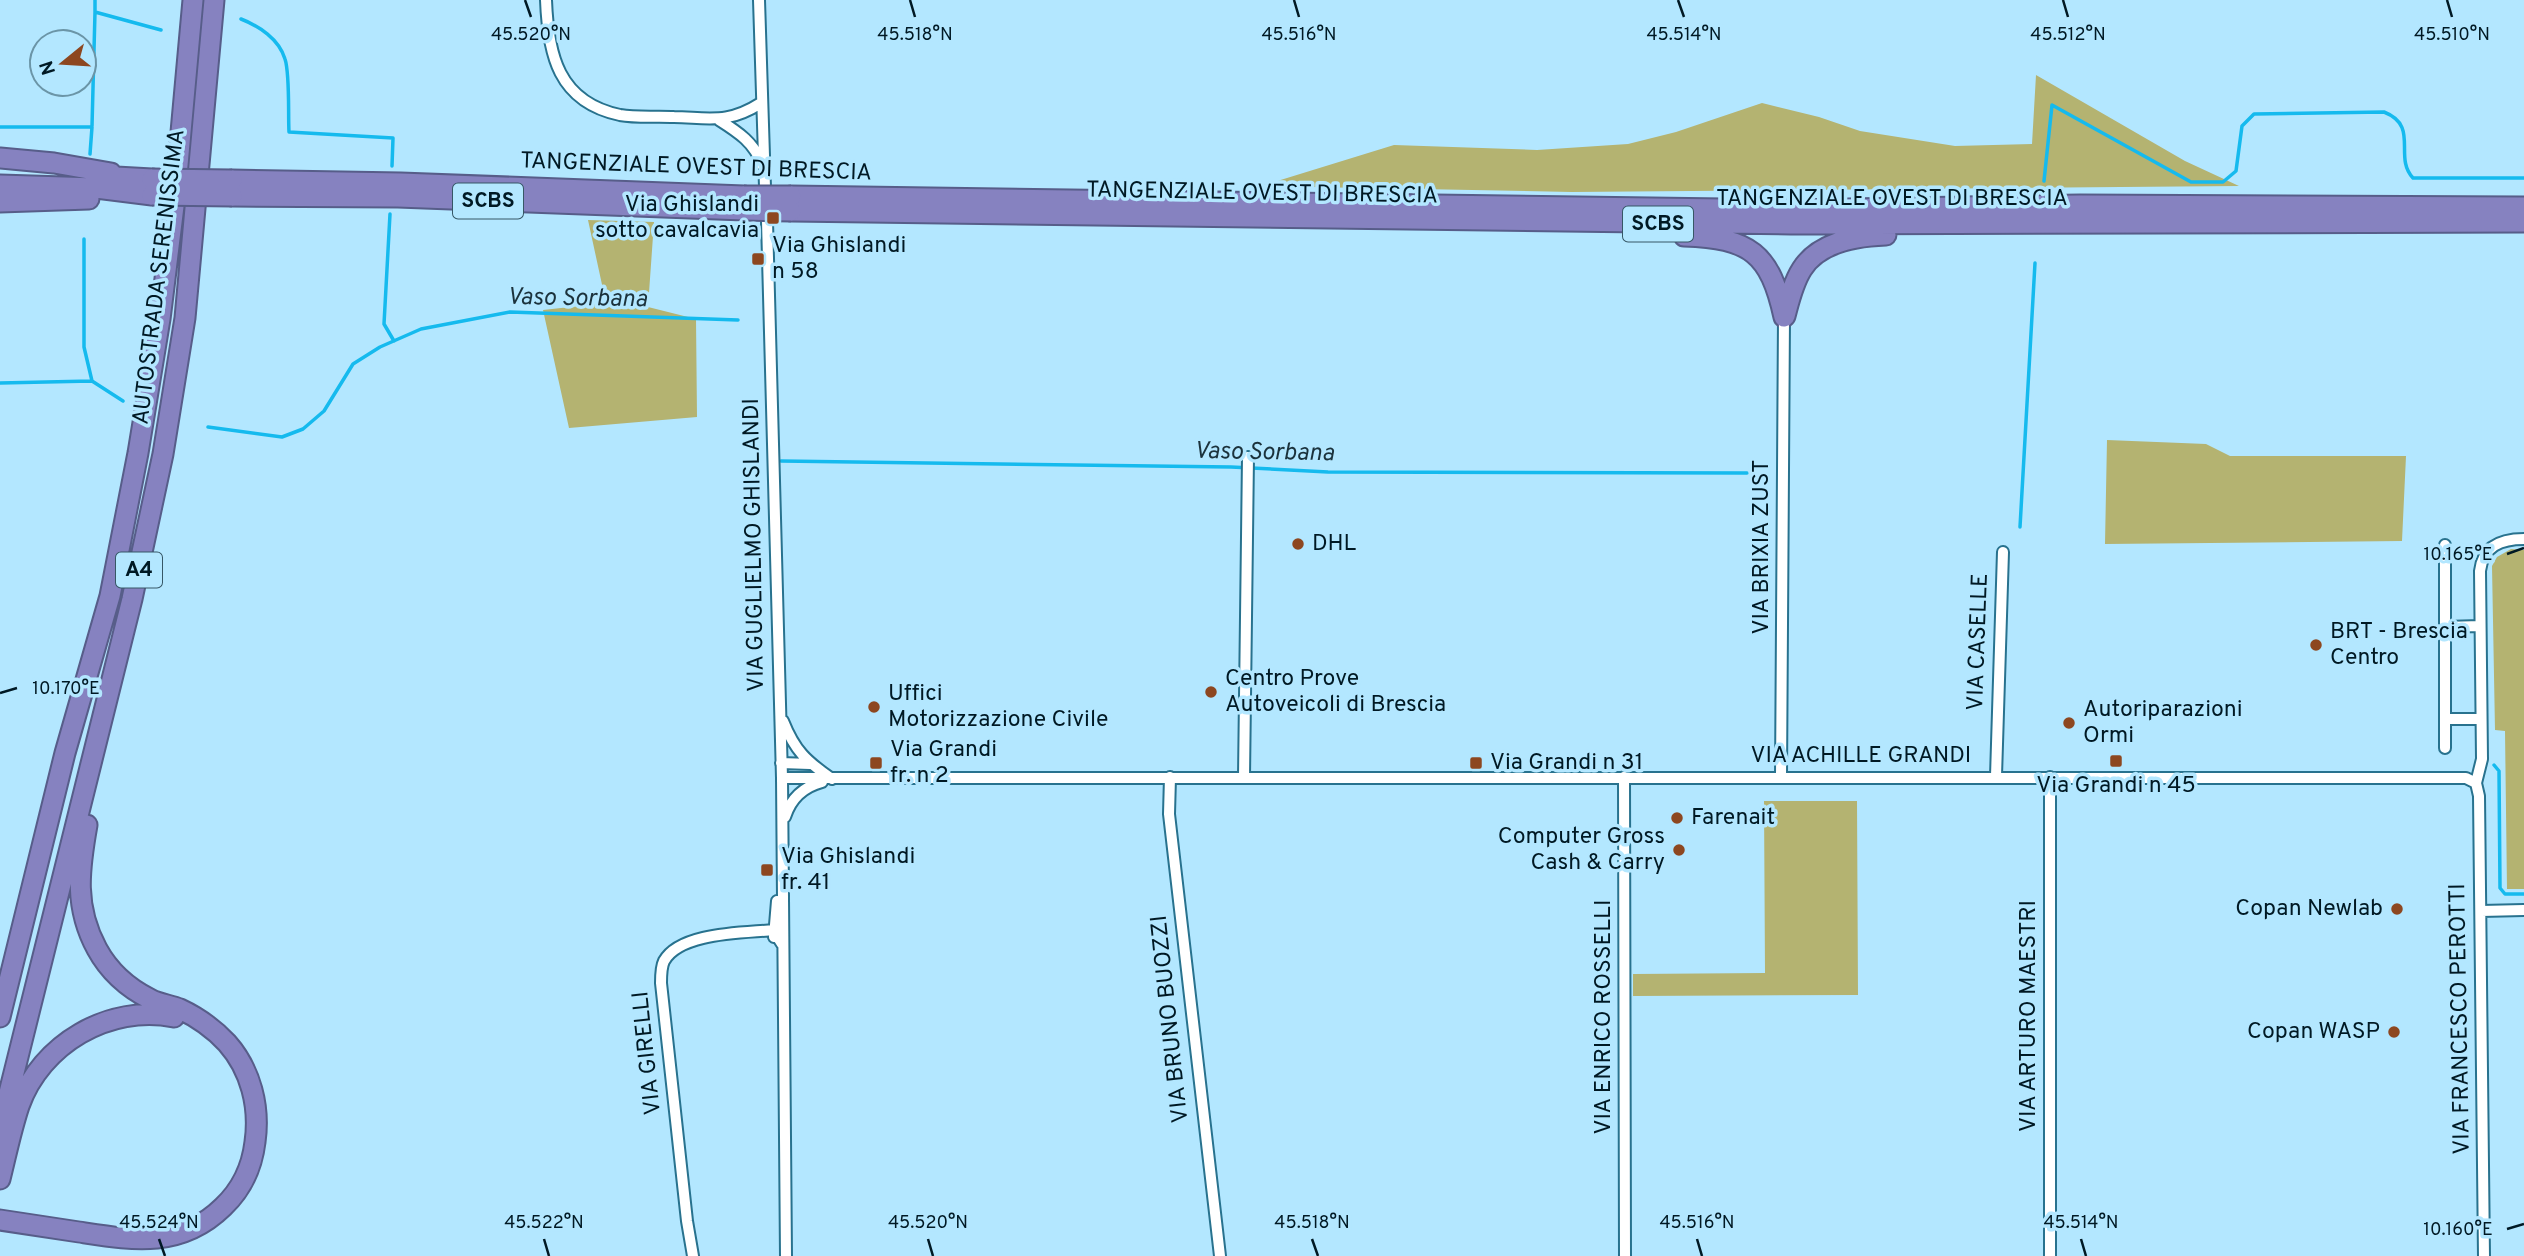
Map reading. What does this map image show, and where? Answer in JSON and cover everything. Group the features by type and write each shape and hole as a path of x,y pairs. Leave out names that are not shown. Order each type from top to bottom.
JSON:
{"highway":[{"name":"AUTOSTRADA SERENISSIMA","path":"0,1017 65,752 110,596 138,453 160,319 175,198 193,0"},
{"name":"AUTOSTRADA SERENISSIMA","path":"0,1129 132,599 163,454 185,318 214,0"},
{"path":"0,158 54,163 148,184"},
{"name":"TANGENZIALE OVEST DI BRESCIA","path":"0,172 148,184 397,197 744,203 1790,210 2080,205 2524,207"},
{"name":"TANGENZIALE OVEST DI BRESCIA","path":"0,184 96,188 148,184"},
{"path":"0,202 148,184"},
{"name":"TANGENZIALE OVEST DI BRESCIA","path":"791,203 1555,223 2524,222"},
{"path":"1555,223 1592,232 1704,237 1725,240 1747,248 1759,256 1770,271 1779,290 1784,317"},
{"path":"1784,317 1793,287 1802,270 1813,256 1830,245 1854,239 1936,234 1987,224"},
{"path":"0,988 65,752"},
{"path":"0,1220 140,1240 165,1238 200,1224 231,1199 243,1181 253,1155 257,1125 255,1101 240,1062 227,1043 203,1023 179,1009 152,1001 121,980 96,948 79,890 80,865 91,804 91,758"},
{"path":"0,1180 19,1105 37,1072 61,1046 85,1030 126,1016 152,1014 203,1023"}],"street":[{"path":"546,0 547,30 555,63 566,82 581,97 598,107 621,115 719,120 744,114 761,103"},
{"path":"759,0 765,187"},
{"path":"719,120 747,140 758,154 765,174"},
{"name":"VIA GUGLIELMO GHISLANDI","path":"766,221 782,778 786,1256"},
{"name":"VIA BRIXIA ZUST","path":"1781,777 1784,317"},
{"path":"1244,777 1248,457"},
{"name":"VIA FRANCESCO PEROTTI","path":"2484,1256 2482,911 2479,796 2476,783 2482,759 2480,571 2483,556 2495,544 2511,539 2524,539"},
{"path":"2445,545 2445,748"},
{"name":"VIA CASELLE","path":"1996,776 2003,552"},
{"path":"2445,627 2480,626"},
{"path":"780,712 793,746 810,764 832,779"},
{"path":"2445,719 2481,719"},
{"path":"781,763 810,764"},
{"name":"VIA ACHILLE GRANDI","path":"782,778 1996,776 2466,778 2476,783"},
{"name":"VIA BRUNO BUOZZI","path":"1170,777 1169,814 1220,1256"},
{"name":"VIA ENRICO ROSSELLI","path":"1625,777 1625,1256"},
{"name":"VIA ARTURO MAESTRI","path":"2050,777 2050,1256"},
{"name":"VIA ACHILLE GRANDI","path":"782,826 790,803 805,789 832,779"},
{"name":"VIA GUGLIELMO GHISLANDI","path":"782,867 773,930 784,993"},
{"path":"2482,911 2524,910"},
{"name":"VIA GUGLIELMO GHISLANDI","path":"773,930 783,947"},
{"name":"VIA GIRELLI","path":"693,1256 663,1009 662,968 674,950 692,942 711,936 773,930"}],"shaded area":[{"path":"2036,75 2185,161 2239,186 1572,192 1261,186 1394,145 1537,150 1628,144 1676,132 1762,103 1819,117 1860,131 1955,146 2032,144"},
{"path":"588,220 654,222 648,307 696,319 697,417 569,428 543,310 606,303"},
{"path":"2107,440 2206,444 2230,456 2406,456 2402,541 2105,544"},
{"path":"2511,549 2524,550 2524,889 2507,889 2505,731 2495,730 2492,566 2497,557"},
{"path":"1764,801 1857,801 1858,995 1633,996 1633,974 1765,973"}],"waterway":[{"path":"95,0 95,12 161,30"},
{"path":"92,126 95,12"},
{"path":"241,19 268,34 285,59 288,74 289,132 393,138 392,166"},
{"path":"2044,181 2052,105 2191,182 2223,182 2236,171 2242,126 2254,114 2384,112 2401,125 2407,170 2413,178 2524,178"},
{"path":"0,127 92,127 90,154"},
{"path":"390,214 384,324 394,341"},
{"path":"84,239 84,347 92,381"},
{"path":"2020,527 2035,263"},
{"name":"Vaso Sorbana","path":"208,427 282,437 303,429 324,411 353,364 380,347 421,329 510,312 738,320"},
{"name":"Vaso Sorbana","path":"0,383 92,381 123,401"},
{"name":"Vaso Sorbana","path":"781,461 1231,467 1328,472 1747,473"},
{"name":"Vaso Sorbana","path":"2494,765 2499,771 2500,888 2505,894 2524,894"}],"place":[{"name":"Via Ghislandi sotto cavalcavia","path":"773,218"},
{"name":"Via Ghislandi n 58","path":"758,259"},
{"name":"DHL","path":"1298,544"},
{"name":"BRT - Brescia Centro","path":"2316,645"},
{"name":"Centro Prove Autoveicoli di Brescia","path":"1211,692"},
{"name":"Uffici Motorizzazione Civile","path":"874,707"},
{"name":"Autoriparazioni Ormi","path":"2069,723"},
{"name":"Via Grandi n 45","path":"2116,761"},
{"name":"Via Grandi fr. n 2","path":"876,763"},
{"name":"Via Grandi n 31","path":"1476,763"},
{"name":"Farenait","path":"1677,818"},
{"name":"Computer Gross Cash & Carry","path":"1679,850"},
{"name":"Via Ghislandi fr. 41","path":"767,870"},
{"name":"Copan Newlab","path":"2397,909"},
{"name":"Copan WASP","path":"2394,1032"}]}
